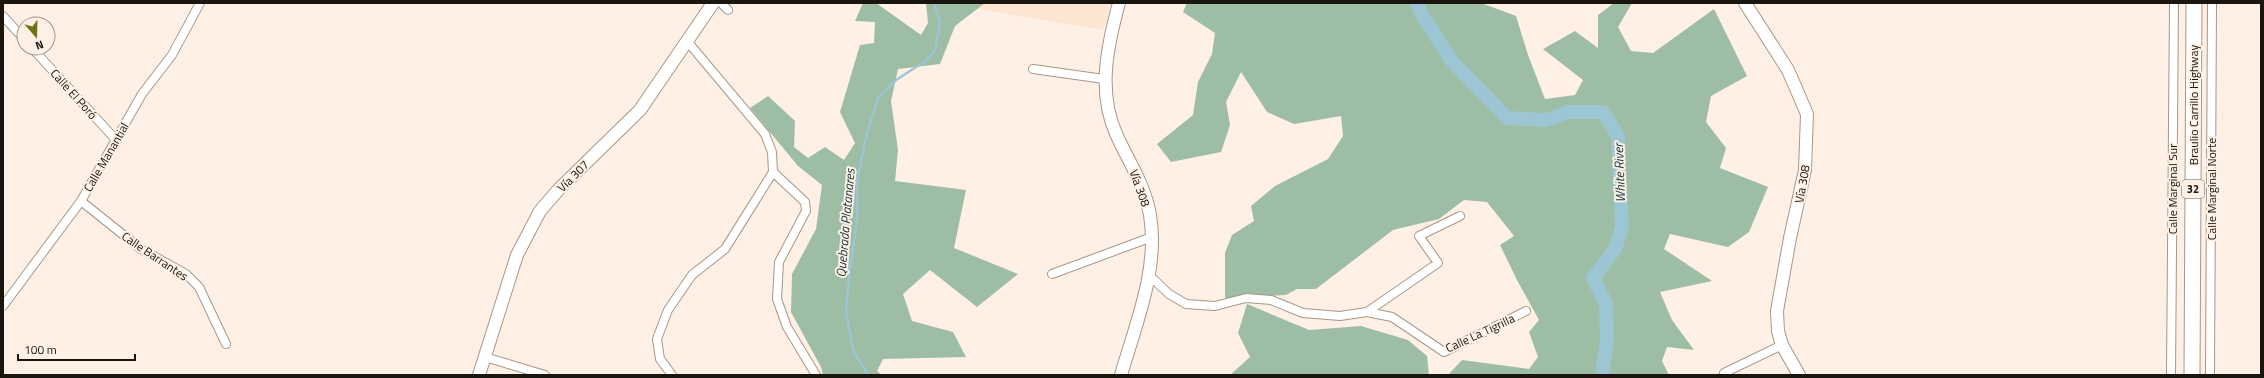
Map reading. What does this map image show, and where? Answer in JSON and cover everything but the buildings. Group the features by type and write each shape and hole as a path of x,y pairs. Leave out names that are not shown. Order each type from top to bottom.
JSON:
{"highway":[{"name":"Braulio Carrillo Highway","path":"2192,375 2194,3"}],"street":[{"name":"Calle Manantial","path":"3,306 81,201 117,141 142,94 172,55 200,3"},
{"name":"Vía 307","path":"479,375 516,255 540,211 559,189 640,110 713,3"},
{"path":"721,3 728,10"},
{"name":"Vía 308","path":"1119,3 1109,39 1104,79 1109,111 1116,135 1136,174 1146,200 1153,250 1140,309 1121,375"},
{"name":"Vía 308","path":"1745,3 1788,70 1807,114 1805,170 1790,238 1777,311 1778,331 1782,345 1799,375"},
{"name":"Calle Marginal Sur","path":"2171,375 2174,3"},
{"name":"Calle Marginal Norte","path":"2210,375 2212,3"},
{"path":"3,16 16,30"},
{"path":"672,375 660,359 656,339 668,310 692,275 725,249 773,172 772,152 765,134 686,41"},
{"name":"Calle El Poró","path":"39,56 117,141"},
{"path":"1033,69 1104,79"},
{"path":"773,172 805,202 806,211 779,262 777,299 787,328 816,375"},
{"name":"Calle Barrantes","path":"81,201 141,250 186,274 199,287 226,344"},
{"path":"1367,312 1438,263 1419,236 1460,216"},
{"path":"1052,274 1152,237"},
{"name":"Calle La Tigrilla","path":"1148,274 1169,294 1186,304 1215,306 1246,298 1271,300 1303,313 1340,316 1367,312 1392,317 1444,352 1526,311"},
{"path":"1724,373 1782,345"},
{"path":"485,357 545,375"}],"shaded area":[{"path":"945,3 1111,3 1103,30"}],"green space":[{"path":"863,3 876,3 921,35 928,23 926,3 985,3 955,26 940,64 898,69 891,101 898,150 895,181 966,190 954,248 1018,274 977,307 930,270 903,294 912,321 953,332 966,357 883,359 877,371 882,375 823,375 821,367 791,312 792,274 816,229 822,185 798,166 750,108 768,96 795,121 794,147 808,158 825,147 844,160 855,143 840,112 860,45 874,43 875,22 855,21"},
{"path":"1187,3 1481,3 1516,16 1528,55 1545,99 1575,95 1583,80 1543,49 1575,31 1598,48 1598,15 1614,3 1632,3 1618,27 1631,51 1653,53 1714,9 1747,76 1711,96 1706,122 1726,148 1720,168 1768,187 1749,232 1728,247 1670,234 1664,249 1712,281 1660,292 1672,320 1694,350 1667,347 1662,361 1669,375 1448,375 1462,360 1529,369 1538,357 1529,332 1539,320 1500,245 1514,236 1487,202 1464,200 1439,219 1393,230 1316,289 1297,289 1286,295 1225,298 1225,253 1232,235 1254,221 1251,206 1275,186 1328,159 1343,136 1341,116 1294,124 1267,112 1241,72 1226,102 1230,125 1221,152 1171,162 1157,144 1193,115 1198,82 1212,54 1215,33 1183,12"},
{"path":"1247,304 1309,330 1361,326 1408,340 1427,356 1429,375 1230,375 1250,357 1238,333"}],"waterway":[{"name":"Quebrada Platanares","path":"868,375 853,350 846,312 857,221 857,182 867,133 878,98 896,80 927,60 935,50 940,22 934,3"},
{"name":"White River","path":"1417,3 1422,15 1452,61 1507,118 1546,120 1569,112 1603,112 1618,136 1622,227 1615,249 1593,278 1606,304 1607,340 1602,375"}]}
